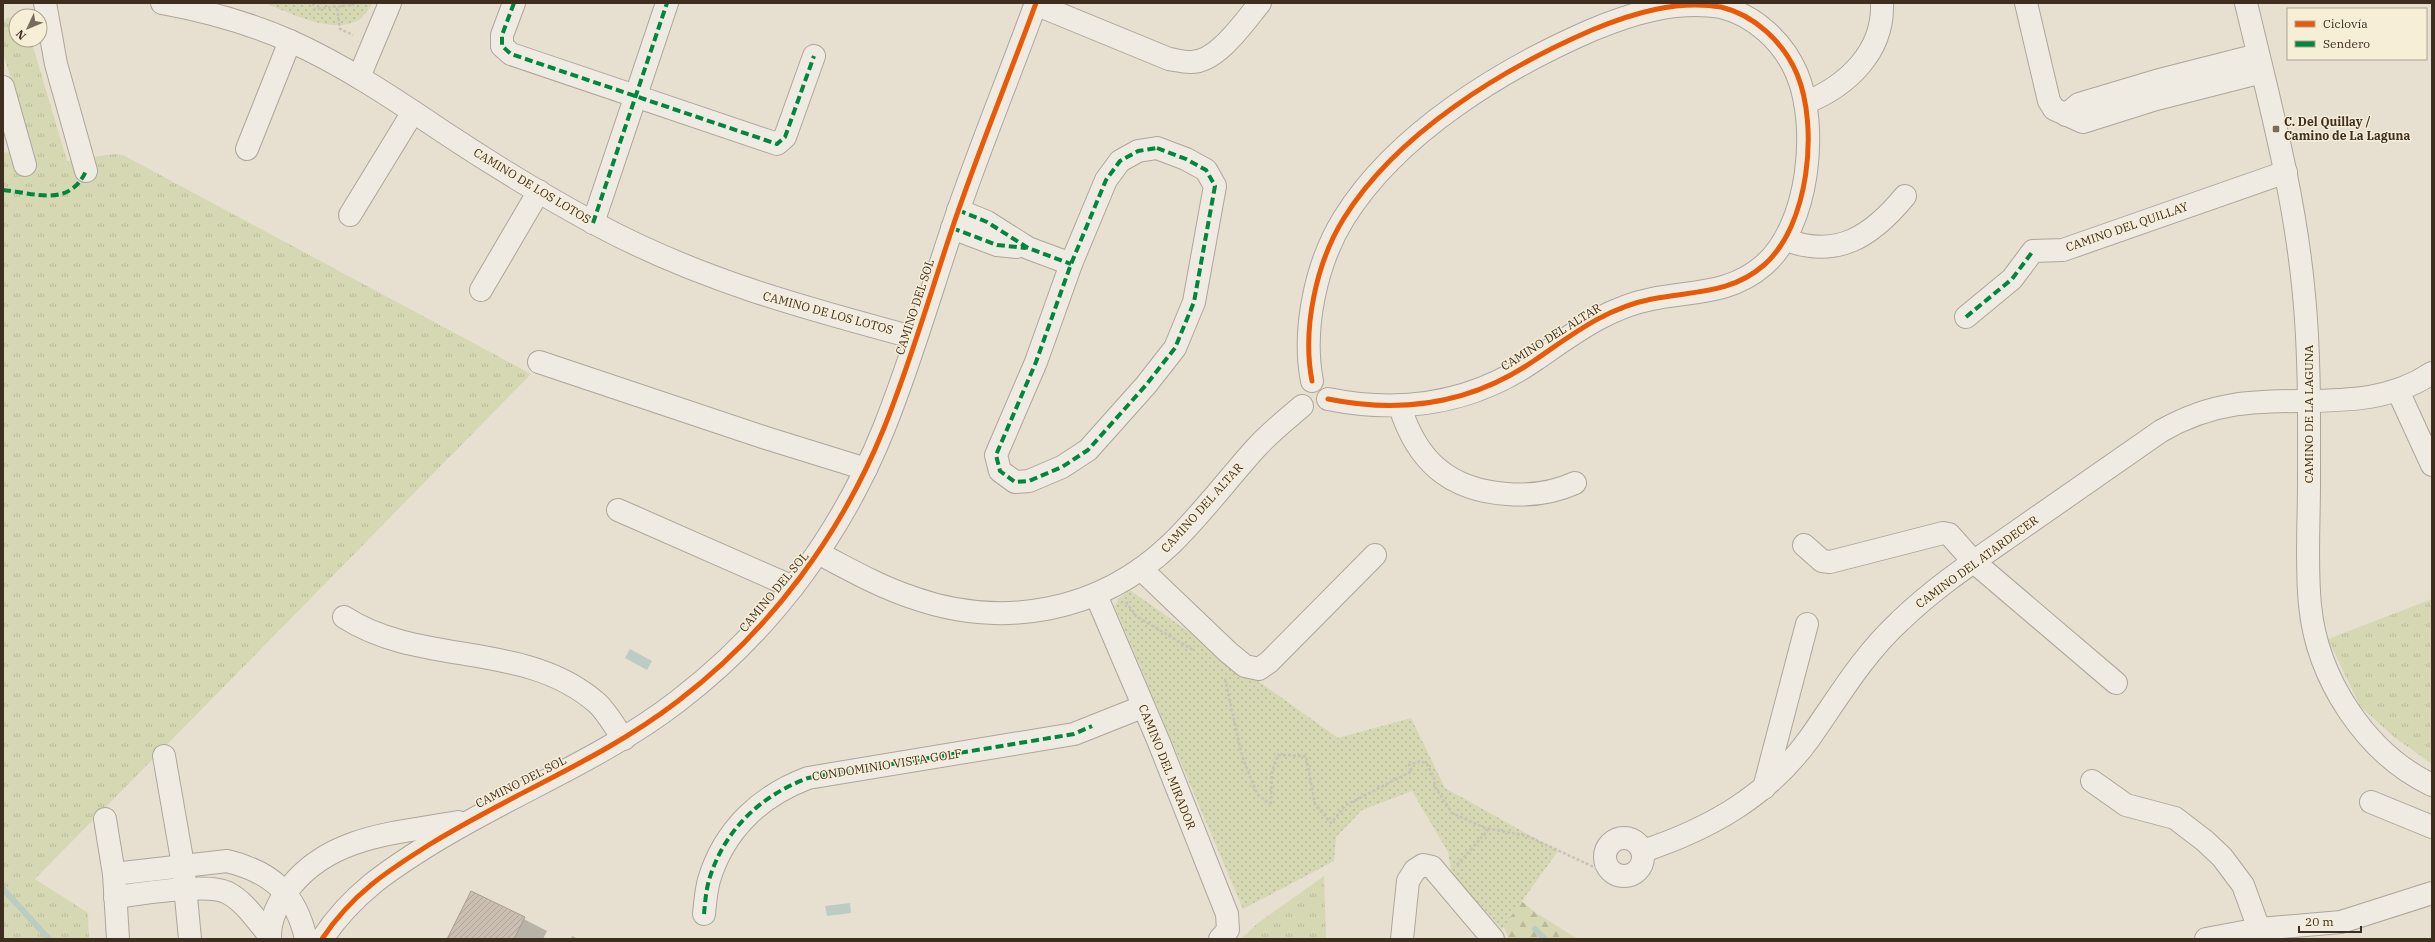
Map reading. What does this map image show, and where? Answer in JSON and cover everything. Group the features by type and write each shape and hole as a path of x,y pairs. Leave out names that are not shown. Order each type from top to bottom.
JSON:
{"street":[{"path":"45,3 56,64 86,171"},
{"name":"CAMINO DE LOS LOTOS","path":"162,3 219,16 290,41 359,77 539,191 593,223 677,264 748,291 916,338"},
{"path":"359,77 390,3"},
{"path":"514,3 502,35 502,46 511,54 778,144 785,137 814,56"},
{"path":"593,223 667,3"},
{"path":"1035,4 1169,58 1192,62 1209,58 1223,46 1260,3"},
{"path":"1805,103 1835,88 1848,78 1866,58 1877,38 1882,3"},
{"path":"2026,3 2049,101 2054,108 2083,122 2129,98 2260,64"},
{"name":"CAMINO DE LA LAGUNA","path":"2246,3 2286,172 2299,248 2308,340 2310,605 2321,655 2343,701 2371,738 2406,769 2432,785"},
{"name":"CAMINO DEL SOL","path":"322,939 345,908 372,882 469,820 624,739 674,704 706,679 742,645 793,587 818,553 866,469 884,427 916,338 955,219 1035,4"},
{"name":"CAMINO DEL ALTAR","path":"1312,381 1309,358 1312,316 1324,262 1332,241 1353,205 1407,146 1457,106 1512,70 1542,54 1621,18 1655,7 1672,4 1705,4 1736,7 1760,26 1782,49 1798,76 1805,103 1808,147 1802,192 1786,240 1764,266 1738,283 1710,292 1657,298 1619,308 1588,322 1519,371 1499,382 1452,399 1400,407 1351,404 1328,399"},
{"path":"247,149 290,41"},
{"path":"3,87 25,165"},
{"path":"350,215 413,112"},
{"path":"1156,148 1186,159 1206,170 1215,186 1210,220 1194,302 1175,348 1146,385 1088,450 1062,467 1029,481 1015,482 1000,471 996,455 1036,362 1071,264 1106,180 1120,161 1138,151 1156,148"},
{"name":"CAMINO DEL QUILLAY","path":"1966,317 2012,279 2033,251 2063,250 2286,172"},
{"path":"481,290 539,191"},
{"path":"1786,240 1816,248 1848,242 1878,225 1905,196"},
{"path":"955,219 987,222 1028,248 1071,264"},
{"path":"539,362 766,438 866,469"},
{"name":"CAMINO DEL ATARDECER","path":"1606,864 1614,873 1625,876 1631,875 1640,867 1643,851 1671,842 1719,820 1764,788 1798,754 1847,681 1880,641 1917,604 1974,562 2145,442 2179,421 2198,413 2233,405 2375,397 2398,391 2432,373"},
{"path":"1312,381 1323,384 1328,393 1328,399 1326,404 1317,411 1312,412 1302,406 1298,392 1303,384 1312,381"},
{"path":"2398,391 2432,465"},
{"name":"CAMINO DEL ALTAR","path":"818,553 867,579 903,594 938,605 966,611 1013,613 1040,610 1102,592 1141,569 1172,543 1255,449 1302,406"},
{"path":"1400,407 1413,440 1430,462 1452,480 1465,486 1486,492 1521,495 1553,491 1575,483"},
{"path":"618,510 793,587"},
{"path":"1804,545 1822,561 1830,562 1943,533 1949,534 1974,562 2116,683"},
{"path":"1141,569 1228,652 1245,666 1258,669 1269,662 1375,555"},
{"name":"CAMINO DEL MIRADOR","path":"1102,592 1142,707 1227,914 1228,930 1220,939"},
{"path":"344,617 358,626 397,642 476,654 537,668 575,687 598,703 624,739"},
{"path":"1764,788 1807,624"},
{"name":"CONDOMINIO VISTA GOLF","path":"704,914 709,881 722,849 742,820 783,787 808,778 1074,734 1142,707"},
{"path":"164,756 183,865 190,939"},
{"path":"2092,781 2126,805 2175,818 2205,841 2222,857 2243,885 2260,929"},
{"path":"2371,802 2432,827"},
{"path":"105,819 114,874 118,939"},
{"name":"CAMINO DEL SOL","path":"270,937 278,905 286,892 312,864 346,844 365,839 469,820"},
{"path":"114,874 227,861 244,865 260,872 286,892 301,920 306,939"},
{"path":"1402,939 1408,880 1415,870 1423,865 1432,867 1493,939"},
{"path":"115,897 186,889 210,889 228,892 250,912 270,937"},
{"path":"2206,939 2260,929 2342,922 2432,893"}],"path":[{"path":"313,3 314,9 337,8 353,5 352,3"},
{"path":"337,8 340,29 373,45"},
{"path":"1102,592 1125,601 1136,616 1194,651"},
{"path":"1222,673 1228,687 1242,756 1257,794 1271,804 1272,771 1278,755 1306,756 1315,804 1330,823 1346,805 1412,771 1409,765 1421,761 1427,764 1434,778 1435,787 1452,813 1490,828 1527,836 1596,868 1606,864"},
{"path":"1454,868 1490,828"}],"green space":[{"path":"265,3 373,3 361,19 349,24 337,25 312,21"},
{"path":"7,18 8,48 33,48 67,161 114,154 123,155 531,374 35,879 88,913 89,939 3,939 3,152 35,156 3,53 3,22"},
{"path":"1130,590 1338,738 1411,718 1445,788 1558,851 1502,929 1452,874 1448,852 1412,791 1362,810 1336,837 1334,861 1243,909 1115,607 1118,599"},
{"path":"2432,599 2432,764 2394,737 2360,706 2328,639"},
{"path":"1477,865 1536,913 1578,939 1509,939"},
{"path":"1324,876 1326,939 1241,939 1258,923"}],"shaded area":[{"path":"630,649 652,661 647,670 625,658"},
{"path":"850,903 851,913 827,916 825,906"}],"building":[{"path":"471,891 525,917 514,939 447,939"}],"waterway":[{"path":"3,889 49,939"},
{"path":"1535,929 1545,939"}],"marked path":[{"path":"514,3 502,35 502,46 511,54 777,144 785,137 814,56"},
{"path":"593,223 667,3"},
{"path":"1157,148 1186,159 1206,170 1215,186 1194,302 1175,348 1146,385 1088,450 1062,467 1029,481 1015,482 1000,471 996,455 1036,362 1071,264 1106,180 1120,161 1138,151 1157,148"},
{"path":"3,190 50,196 61,194 70,190 79,183 86,171"},
{"path":"958,210 987,222 1028,248 1071,264"},
{"path":"952,228 997,245 1026,248"},
{"path":"1966,317 2012,279 2033,251"},
{"path":"704,914 709,880 724,846 734,830 746,817 774,794 808,778 1074,734 1092,726"}],"cycle path":[{"path":"322,939 333,923 358,896 400,863 463,825 619,741 678,701 712,674 743,644 772,612 799,578 824,543 847,506 867,468 884,428 912,352 964,195 1036,3"},
{"path":"1312,381 1309,361 1310,318 1319,276 1334,236 1344,218 1366,187 1392,158 1422,131 1454,107 1488,84 1558,46 1592,30 1639,13 1688,5 1721,7 1745,16 1767,32 1776,41 1797,74 1804,96 1808,147 1806,175 1800,201 1791,226 1779,248 1764,265 1751,274 1725,286 1711,290 1667,296 1635,303 1605,315 1590,323 1511,375 1462,395 1410,405 1383,405 1328,399"}],"place":[{"name":"C. Del Quillay / Camino de La Laguna","path":"2276,129"}]}
